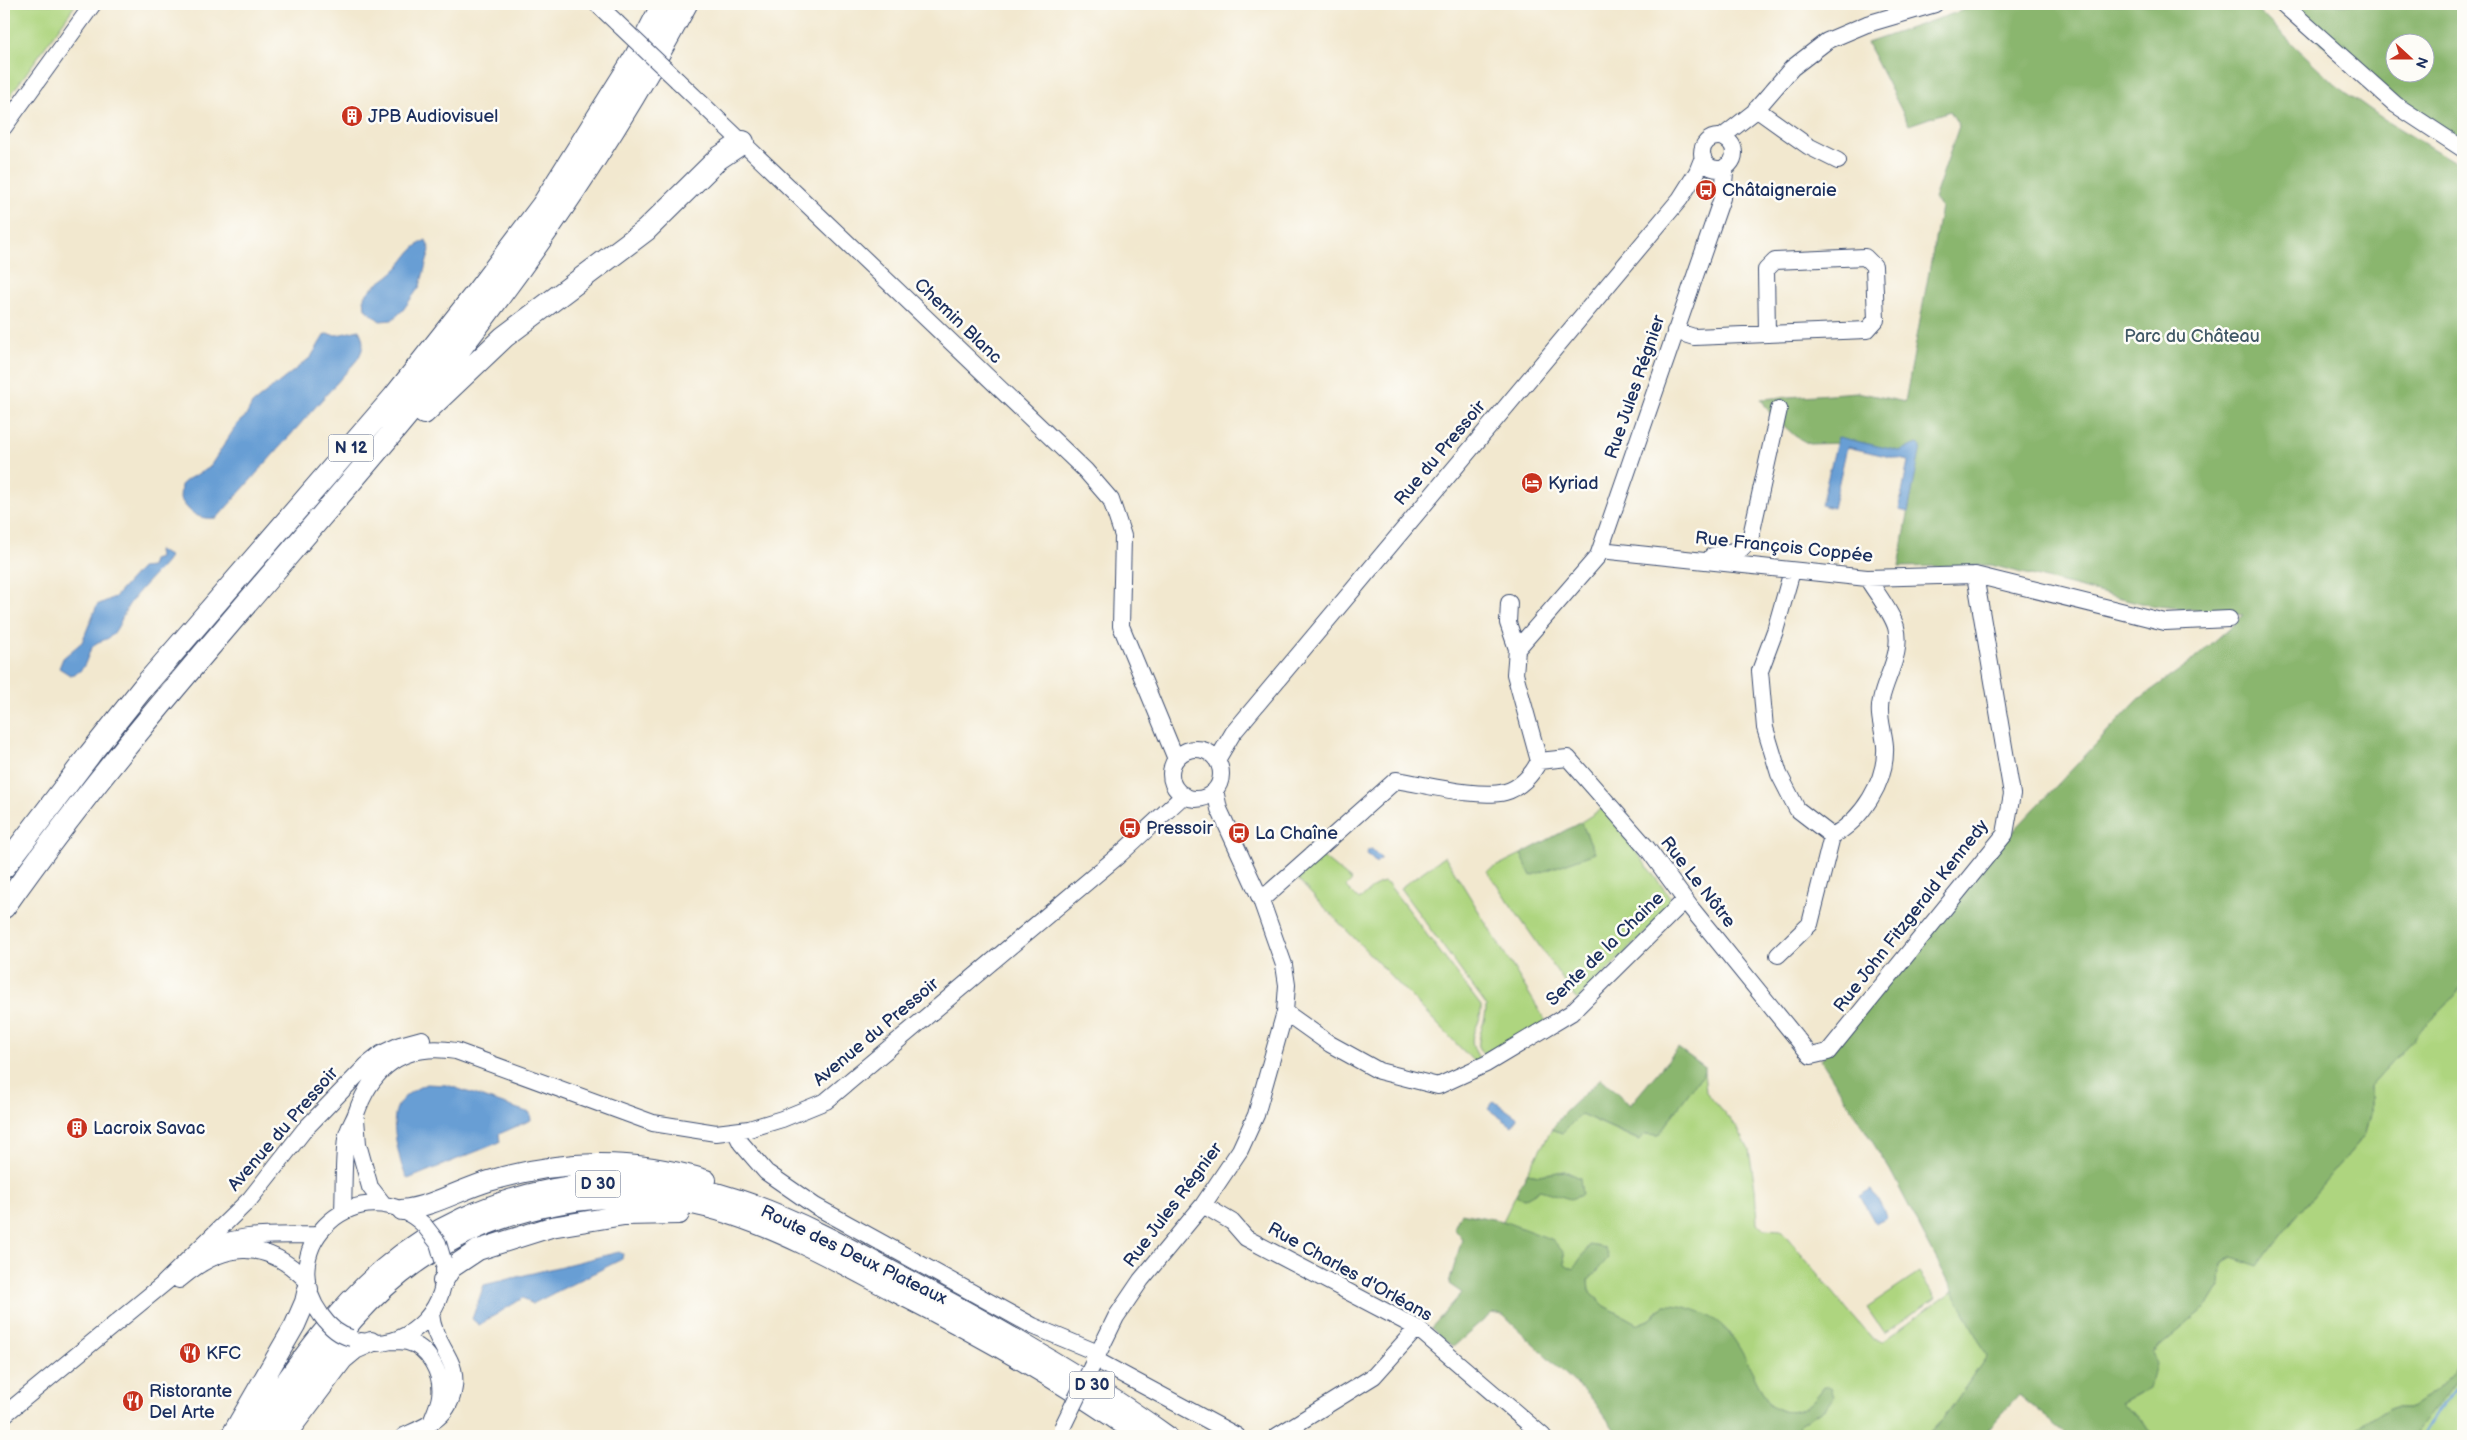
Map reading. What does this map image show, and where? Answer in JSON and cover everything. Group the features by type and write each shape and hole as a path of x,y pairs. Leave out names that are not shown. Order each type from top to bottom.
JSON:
{"highway":[{"name":"N 12","path":"4,867 146,684 394,397 477,292 542,206 636,56 663,4"},
{"name":"N 12","path":"4,907 83,800 162,701 418,401 494,304 560,213 652,67 686,4"},
{"path":"364,464 392,446 445,392 504,338 646,230 719,158 743,142"}],"main road":[{"path":"393,1207 419,1208 487,1181 563,1165 638,1165 678,1172 735,1189 802,1218 820,1234"},
{"name":"Route des Deux Plateaux","path":"247,1436 326,1328 354,1296 386,1267 416,1245 456,1221 491,1206 530,1194 570,1186 656,1183 736,1199 820,1234 1053,1360 1167,1436"},
{"name":"Route des Deux Plateaux","path":"266,1436 338,1337 366,1305 400,1274 452,1241 494,1222 534,1209 567,1202 613,1198 660,1200 690,1204 731,1215 782,1234 923,1305 1039,1368 1140,1436"},
{"path":"444,1281 452,1268 478,1250 551,1227 624,1215 682,1214 728,1224 783,1244 895,1301 923,1305"},
{"path":"231,1436 295,1325 306,1302 307,1285"},
{"path":"285,1436 343,1359 355,1349 371,1342"}],"street":[{"path":"4,127 93,4"},
{"name":"Chemin Blanc","path":"597,4 1085,470 1111,500 1123,536 1121,626 1167,736 1189,753"},
{"path":"1728,142 1792,68 1827,42 1867,24 1934,4"},
{"path":"2283,4 2396,105 2463,149"},
{"path":"1755,110 1808,146 1838,161"},
{"path":"1713,137 1728,142 1733,158 1721,167 1708,165 1702,157 1705,143 1713,137"},
{"name":"Rue du Pressoir","path":"1217,760 1232,733 1680,199 1696,172 1702,157"},
{"name":"Rue du Pressoir","path":"1680,199 1721,167"},
{"name":"Rue Jules Régnier","path":"1517,649 1598,556 1722,198 1721,167"},
{"path":"1675,331 1694,337 1867,330 1876,320 1874,266 1865,257 1775,261 1766,270 1767,333"},
{"path":"1697,559 1732,553 1741,549 1750,540 1779,409"},
{"name":"Rue François Coppée","path":"1600,550 1867,578 1975,575 2165,622 2229,619"},
{"path":"1792,571 1775,631 1760,671 1765,728 1779,774 1796,809 1832,836"},
{"name":"Rue John Fitzgerald Kennedy","path":"1811,1056 1828,1052 2005,834 2012,794 1975,575"},
{"path":"1778,955 1810,924 1832,836 1847,828 1868,801 1878,784 1884,767 1885,747 1880,702 1898,645 1896,626 1867,578"},
{"path":"1261,900 1396,780 1482,794 1505,792 1522,783 1533,773 1539,761 1515,674 1517,649 1508,623 1509,603"},
{"name":"Rue du Pressoir","path":"1189,753 1232,733"},
{"path":"1189,753 1217,760 1221,775 1210,793 1198,798 1179,790 1172,767 1189,753"},
{"name":"Rue Le Nôtre","path":"1539,761 1568,758 1647,848 1685,900 1811,1056"},
{"name":"Avenue du Pressoir","path":"343,1212 346,1137 361,1098 370,1082 385,1067 402,1056 431,1049 444,1049 468,1055 560,1087 653,1123 716,1133 753,1128 826,1101 1118,856 1164,814 1179,790"},
{"name":"Rue Jules Régnier","path":"1059,1432 1116,1317 1141,1280 1203,1205 1240,1150 1256,1115 1269,1075 1285,1012 1287,985 1284,965 1261,900 1210,793"},
{"name":"Sente de la Chaine","path":"1285,1012 1330,1044 1379,1070 1438,1086 1486,1064 1571,1013 1685,900"},
{"name":"Avenue du Pressoir","path":"164,1283 250,1199 305,1129 342,1090 381,1054 400,1045 423,1039 449,1038 537,1070 560,1087"},
{"path":"355,1115 358,1144 370,1187 393,1207 424,1225 438,1243 443,1260 444,1281 441,1295 431,1314 413,1332 391,1341"},
{"path":"753,1128 753,1153 756,1160"},
{"path":"735,1131 741,1143 780,1183 815,1206 890,1249 1237,1436"},
{"path":"393,1207 365,1204 333,1218 317,1235 307,1257 307,1285 312,1303 326,1322 345,1336 371,1342 408,1342 427,1355 438,1372 440,1382 440,1397 431,1422"},
{"name":"Rue Charles d'Orléans","path":"1203,1205 1232,1222 1246,1238 1417,1328 1543,1436"},
{"path":"4,1415 201,1252 227,1240 250,1236 317,1235"},
{"path":"4,1425 188,1272 212,1256 228,1251 246,1249 260,1251 293,1267 307,1285"},
{"path":"404,1436 447,1412 453,1398 455,1381 451,1362 433,1330 431,1314"},
{"path":"1277,1436 1374,1376 1417,1328"}],"green space":[{"path":"4,4 76,4 4,104"},
{"name":"Parc du Château","path":"1981,4 2251,4 2336,85 2385,120 2463,167 2463,985 2370,1086 2370,1113 2365,1135 2282,1233 2258,1266 2232,1257 2221,1263 2220,1287 2209,1305 2152,1353 2156,1364 2150,1387 2120,1404 2143,1421 2153,1436 2069,1436 2019,1395 1982,1436 1927,1436 1944,1418 1987,1356 1890,1170 1821,1060 2001,844 2139,699 2192,661 2244,615 2149,605 1991,565 1899,567 1917,461 1843,443 1809,444 1795,436 1770,413 1761,399 1857,392 1905,402 1941,207 1934,199 1959,126 1950,111 1909,125 1867,43"},
{"path":"2272,4 2463,4 2463,143 2369,81"},
{"path":"1603,808 1670,897 1671,907 1577,1000 1487,871 1521,854 1531,875 1595,853 1581,822"},
{"path":"1581,822 1595,853 1531,876 1521,854"},
{"path":"1320,855 1352,881 1346,887 1359,900 1378,884 1384,882 1389,885 1481,1006 1472,1038 1476,1052 1482,1062 1478,1066 1295,877"},
{"path":"1445,856 1547,1023 1489,1058 1479,1049 1479,1038 1485,1017 1486,1005 1400,888"},
{"path":"2463,985 2463,1348 2452,1373 2436,1390 2410,1408 2389,1408 2346,1436 2153,1436 2143,1421 2120,1404 2140,1393 2152,1353 2209,1305 2220,1287 2221,1263 2232,1257 2258,1265 2282,1233 2365,1135 2370,1113 2370,1086"},
{"path":"1678,1048 1704,1067 1704,1072 1658,1135 1645,1134 1639,1140 1581,1114 1562,1133 1552,1129 1563,1114 1601,1078 1630,1105"},
{"path":"1704,1072 1706,1092 1738,1129 1749,1150 1755,1188 1757,1223 1765,1229 1781,1230 1872,1339 1883,1341 1954,1290 1987,1356 1944,1418 1927,1436 1802,1436 1799,1426 1826,1407 1824,1387 1812,1401 1800,1410 1793,1412 1778,1409 1769,1404 1730,1333 1664,1305 1651,1319 1638,1324 1605,1306 1590,1292 1589,1280 1599,1270 1590,1245 1573,1270 1503,1221 1515,1196 1524,1199 1540,1189 1580,1178 1565,1171 1539,1175 1527,1173 1552,1129 1562,1133 1581,1114 1638,1140 1645,1134 1658,1135"},
{"path":"1565,1171 1580,1178 1582,1195 1570,1199 1540,1190 1524,1199 1515,1196 1527,1173 1539,1175"},
{"path":"1461,1213 1503,1221 1553,1240 1564,1253 1565,1264 1573,1269 1590,1245 1605,1248 1608,1258 1589,1280 1590,1292 1605,1306 1638,1324 1651,1319 1664,1305 1682,1306 1708,1316 1723,1327 1734,1340 1769,1404 1778,1409 1793,1412 1800,1410 1812,1401 1824,1387 1831,1387 1834,1397 1826,1407 1799,1426 1802,1436 1619,1436 1594,1401 1503,1315 1492,1313 1453,1347 1431,1328 1462,1293 1449,1284 1462,1239 1454,1228"},
{"path":"1919,1273 1936,1298 1884,1333 1867,1308"},
{"path":"2463,1348 2463,1372 2414,1436 2346,1436 2389,1408 2410,1408 2436,1390 2452,1373"},
{"path":"2463,1372 2463,1436 2414,1436"}],"water":[{"path":"426,240 430,250 420,286 403,310 392,320 380,321 365,309 364,297 371,289 398,268 415,247"},
{"path":"359,330 363,345 357,360 217,518 200,517 191,512 180,498 181,485 209,468 238,423 246,416 252,404 311,357 325,334 337,335"},
{"path":"1838,437 1899,451 1918,444 1921,447 1908,512 1899,510 1908,461 1847,447 1833,508 1821,505"},
{"path":"158,550 169,556 166,562 132,600 114,633 109,638 94,645 80,671 70,675 59,668 63,658 82,642 97,605 115,597 141,568 151,567 153,560 159,558"},
{"path":"1372,849 1381,858 1376,863 1367,854 1368,850"},
{"path":"426,1084 447,1085 530,1113 531,1120 499,1134 500,1142 408,1179 402,1167 397,1146 394,1124 395,1115 401,1101 407,1095"},
{"path":"1494,1101 1518,1118 1512,1126 1488,1109"},
{"path":"1872,1189 1887,1217 1875,1223 1860,1196"},
{"path":"619,1252 623,1254 622,1259 532,1304 523,1298 479,1325 472,1319 484,1285"}],"waterway":[{"path":"2423,1436 2438,1411 2463,1380"}],"place":[{"name":"JPB Audiovisuel","path":"352,116"},
{"name":"Châtaigneraie","path":"1706,190"},
{"name":"Kyriad","path":"1532,483"},
{"name":"Pressoir","path":"1130,828"},
{"name":"La Chaîne","path":"1239,833"},
{"name":"Lacroix Savac","path":"77,1128"},
{"name":"KFC","path":"190,1353"},
{"name":"Ristorante Del Arte","path":"133,1401"}]}
